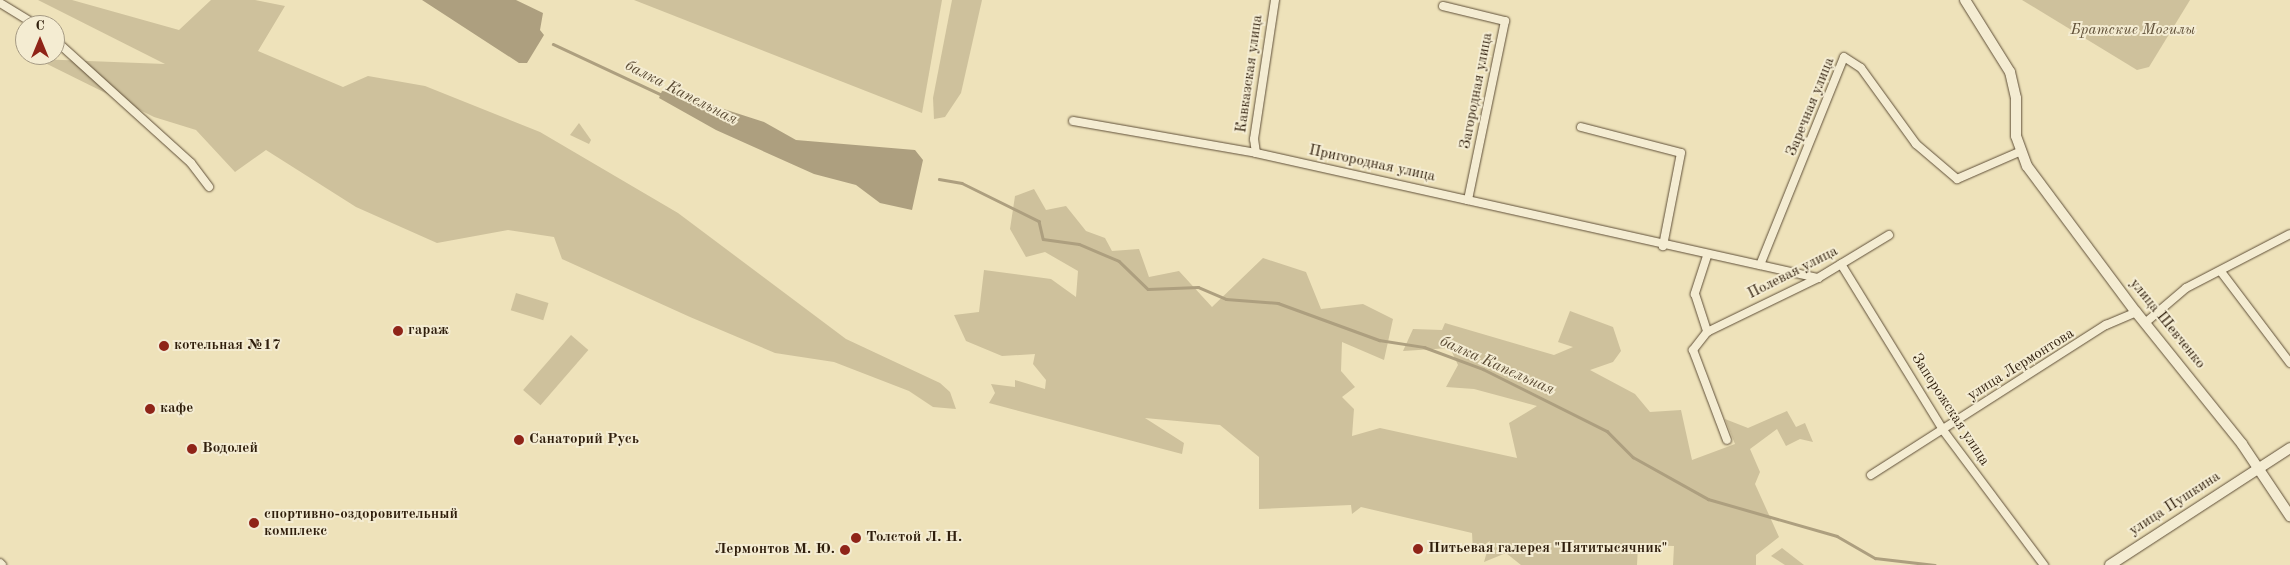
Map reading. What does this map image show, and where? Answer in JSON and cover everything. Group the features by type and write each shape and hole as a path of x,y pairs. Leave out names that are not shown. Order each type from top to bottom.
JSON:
{"street":[{"name":"Кавказская улица","path":"1256,152 1254,139 1275,0"},
{"path":"1965,0 2010,72 2019,152"},
{"path":"0,3 20,15"},
{"name":"Загородная улица","path":"1444,6 1505,21 1468,200"},
{"path":"65,49 191,163 209,187"},
{"name":"Заречная улица","path":"1760,265 1822,122 1844,57 1861,68 1916,144 1957,179 2019,152"},
{"name":"Пригородная улица","path":"1073,121 1256,152 1707,256 1818,278"},
{"path":"1581,127 1681,153 1663,246"},
{"name":"улица Шевченко","path":"2019,152 2136,312 2257,469 2290,516"},
{"path":"2145,323 2172,297 2222,273 2290,234"},
{"name":"Полевая улица","path":"1707,332 1818,278 1889,235"},
{"path":"1707,256 1695,294 1707,332 1693,350 1728,440"},
{"name":"Запорожская улица","path":"1841,264 1943,430 2044,565"},
{"path":"2222,273 2290,363"},
{"name":"улица Лермонтова","path":"1870,475 2106,325 2136,312"},
{"name":"улица Пушкина","path":"2110,565 2290,448"}],"green space":[{"path":"38,0 72,0 179,30 211,0 255,0 285,6 258,51 343,87 368,76 425,86 540,132 678,213 846,339 940,383 950,392 956,409 933,407 909,391 834,362 775,353 690,317 562,259 554,237 508,230 437,243 356,207 266,150 235,172 196,130 154,117 49,65 65,65 65,60 165,64"},
{"path":"634,0 942,0 922,113"},
{"path":"952,0 982,0 961,93 945,117 934,119 933,98"},
{"name":"Братские Могилы","path":"2022,0 2190,0 2149,67 2137,70"},
{"path":"579,123 591,140 589,144 570,135"},
{"path":"1034,189 1046,210 1066,206 1086,231 1105,238 1112,251 1139,249 1149,277 1179,271 1212,307 1263,258 1306,272 1321,309 1363,304 1393,319 1384,360 1342,342 1341,371 1355,387 1342,397 1354,409 1352,436 1380,428 1517,458 1509,423 1537,406 1474,389 1446,387 1458,365 1450,348 1403,351 1413,329 1442,330 1445,323 1554,355 1573,347 1558,342 1570,311 1613,327 1621,351 1613,362 1590,370 1635,394 1650,412 1681,410 1692,460 1735,444 1725,419 1748,428 1787,411 1796,427 1805,423 1813,442 1800,439 1786,446 1777,429 1750,449 1760,472 1755,484 1779,537 1756,555 1756,565 1673,565 1674,546 1638,545 1637,565 1521,565 1506,553 1484,562 1490,541 1473,552 1472,533 1361,507 1352,514 1351,505 1259,509 1259,457 1220,425 1145,418 1184,443 1182,454 989,403 995,393 991,384 1015,387 1015,380 1045,389 1046,380 1033,364 1035,354 1002,356 966,341 954,315 979,312 984,270 1051,279 1076,297 1078,271 1045,252 1026,257 1010,229 1015,196"},
{"path":"516,293 549,303 543,320 511,310"},
{"path":"571,335 588,350 540,405 523,390"},
{"path":"1782,548 1804,565 1785,565 1771,556"}],"shaded area":[{"path":"422,0 516,0 543,13 540,30 544,35 527,63 519,63"},
{"path":"662,91 671,92 764,122 796,140 915,150 923,160 912,210 880,203 856,185 814,174 716,130 659,98"}],"waterway":[{"name":"балка Капельная","path":"553,44 660,94"},
{"name":"балка Капельная","path":"939,179 962,183 1039,221 1043,239 1079,244 1119,261 1148,289 1198,287 1226,299 1278,303 1379,340 1424,347 1483,369 1607,431 1633,457 1708,499 1837,536 1875,558 1935,565"}],"place":[{"name":"гараж","path":"398,331"},
{"name":"котельная №17","path":"164,346"},
{"name":"кафе","path":"150,409"},
{"name":"Санаторий Русь","path":"519,440"},
{"name":"Водолей","path":"192,449"},
{"name":"спортивно-оздоровительный комплекс","path":"254,523"},
{"name":"Толстой Л. Н.","path":"856,538"},
{"name":"Питьевая галерея \"Пятитысячник\"","path":"1418,549"},
{"name":"Лермонтов М. Ю.","path":"845,550"}]}
